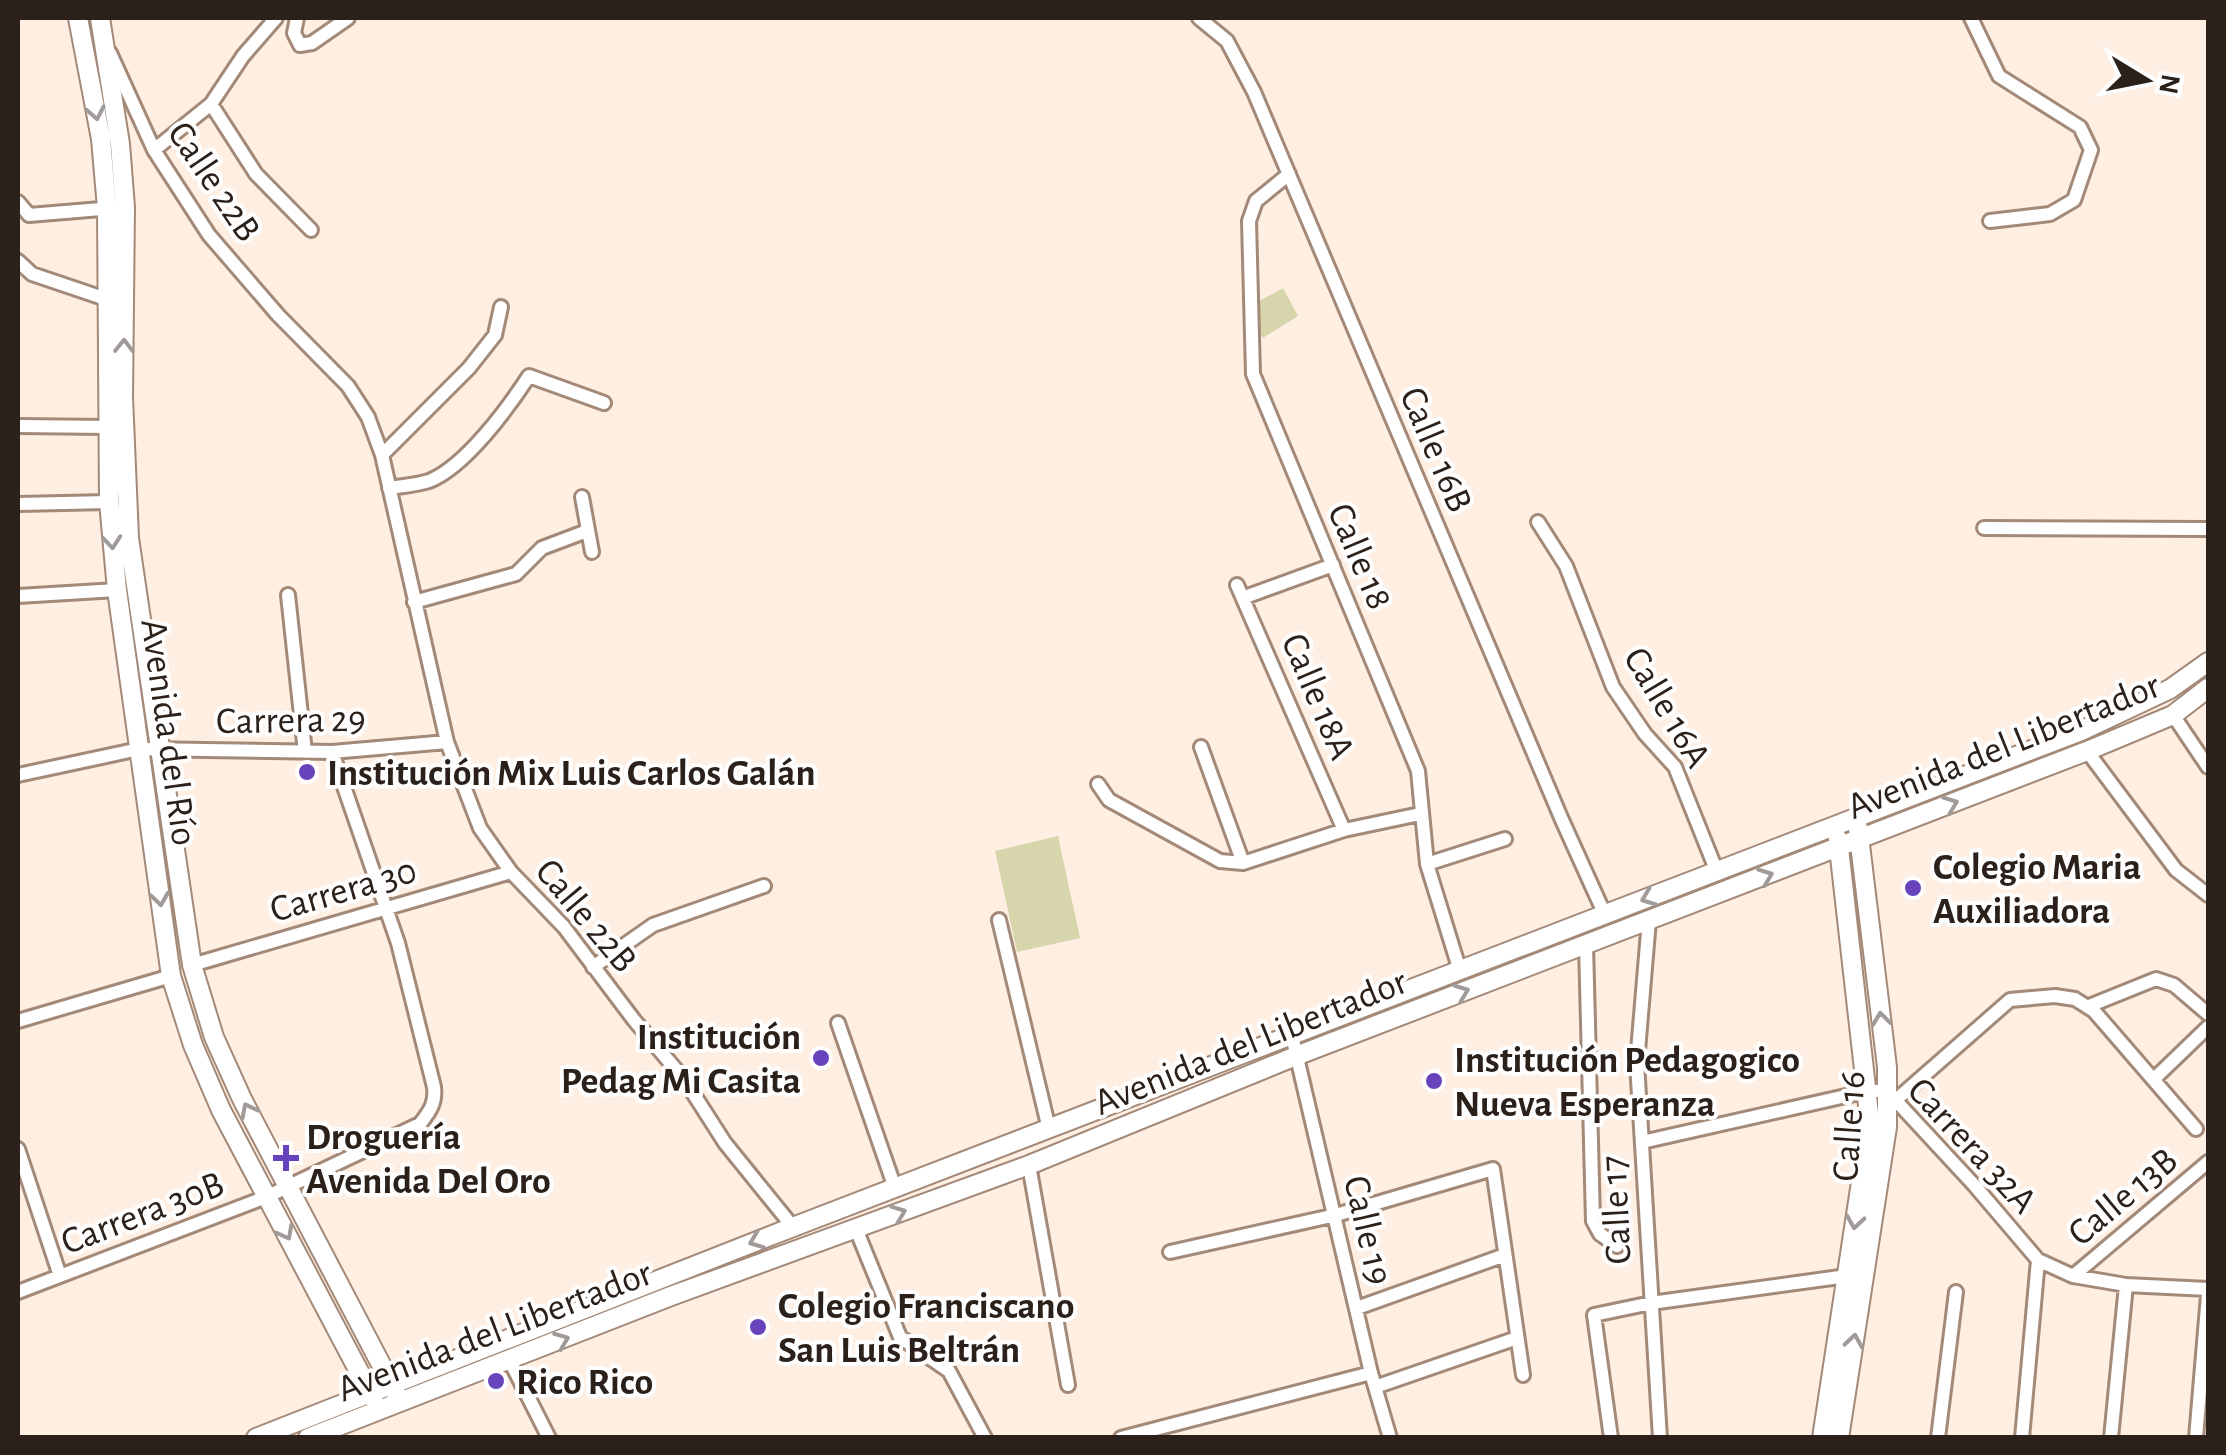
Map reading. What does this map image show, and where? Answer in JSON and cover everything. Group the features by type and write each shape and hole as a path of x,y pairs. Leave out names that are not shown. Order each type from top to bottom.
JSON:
{"main road":[{"name":"Avenida del Río","path":"78,18 116,208 106,299 109,502 117,590 192,965 214,1037 399,1402"},
{"name":"Avenida del Río","path":"100,18 106,42 116,208 129,538 171,976 192,1045 378,1410"},
{"name":"Avenida del Libertador","path":"256,1438 793,1226 2081,731 2170,690 2208,662"},
{"name":"Avenida del Libertador","path":"308,1438 336,1432 378,1410 671,1296 1029,1165 1296,1056 2087,751 2173,714 2208,688"},
{"name":"Calle 16","path":"1824,1437 1870,1123 1884,1094 1887,1067 1856,818"},
{"name":"Calle 16","path":"1837,825 1887,1127 1839,1438"}],"street":[{"path":"154,150 211,104 243,56 276,18"},
{"path":"296,18 294,32 300,46 312,43 348,18"},
{"name":"Calle 16B","path":"1199,18 1227,40 1254,92 1605,915"},
{"path":"1971,18 1999,76 2080,127 2091,150 2074,200 2050,214 1990,221"},
{"name":"Calle 22B","path":"106,42 154,150 209,235 278,315 348,386 368,418 382,455 447,742 480,828 511,872 564,927 684,1079 724,1143 793,1226"},
{"path":"211,104 256,174 311,230"},
{"name":"Calle 18","path":"1288,174 1256,201 1249,222 1252,374 1418,772 1427,864 1460,971"},
{"path":"18,202 30,215 116,208"},
{"path":"18,261 32,274 106,299"},
{"path":"382,455 469,368 495,335 501,307"},
{"path":"389,488 427,482 442,474 502,417 528,376 604,403"},
{"path":"18,426 108,427"},
{"path":"582,498 592,552"},
{"path":"18,504 109,502"},
{"name":"Calle 16A","path":"1538,522 1566,566 1613,687 1645,734 1675,767 1717,872"},
{"path":"1984,528 2208,530"},
{"path":"414,602 516,574 542,548 587,531"},
{"name":"Calle 18A","path":"1333,565 1241,591 1344,830"},
{"path":"18,596 117,590"},
{"path":"288,595 305,752"},
{"path":"2173,714 2208,767"},
{"name":"Carrera 29","path":"18,775 149,749 332,752 447,742"},
{"path":"1201,747 1243,863"},
{"path":"2087,751 2176,870 2208,896"},
{"name":"Carrera 30B","path":"18,1292 266,1196 420,1124 436,1098 386,906 332,752"},
{"path":"1098,784 1109,800 1220,861 1243,863 1344,830 1420,814"},
{"path":"1427,864 1505,838"},
{"name":"Carrera 30","path":"192,965 511,872"},
{"path":"594,966 653,926 764,886"},
{"path":"999,920 1049,1129"},
{"name":"Calle 17","path":"1649,920 1637,1063 1660,1438"},
{"path":"1586,944 1593,1220 1600,1234 1617,1246"},
{"path":"18,1021 171,976"},
{"path":"2089,1006 2156,980 2174,986 2208,1014"},
{"path":"1884,1094 2010,1000 2042,996 2075,999 2089,1006 2196,1129"},
{"path":"838,1022 894,1188"},
{"path":"2154,1078 2208,1026"},
{"name":"Calle 19","path":"1292,1036 1390,1438"},
{"name":"Carrera 32A","path":"1642,1142 1884,1094 2038,1260 2074,1276 2208,1292"},
{"path":"18,1149 60,1276"},
{"name":"Calle 13B","path":"2074,1276 2208,1162"},
{"path":"1029,1165 1068,1384"},
{"path":"1170,1252 1336,1214 1493,1168 1522,1375"},
{"path":"856,1230 900,1336 950,1371 985,1438"},
{"path":"1357,1308 1505,1256"},
{"path":"2022,1438 2038,1260"},
{"path":"1611,1438 1594,1315 1650,1303 1847,1276"},
{"path":"2111,1438 2126,1285"},
{"path":"1938,1438 1956,1292"},
{"path":"2196,1438 2208,1292"},
{"path":"1121,1438 1208,1413 1373,1380 1517,1338"},
{"path":"510,1361 549,1438"},
{"path":"329,1406 336,1432"},
{"path":"1812,1438 1824,1437"}],"shaded area":[{"path":"1283,288 1298,316 1263,338 1245,309"},
{"path":"1058,836 1080,938 1017,952 995,851"}],"place":[{"name":"Institución Mix Luis Carlos Galán","path":"307,772"},
{"name":"Colegio Maria Auxiliadora","path":"1913,888"},
{"name":"Institución Pedag Mi Casita","path":"821,1058"},
{"name":"Institución Pedagogico Nueva Esperanza","path":"1434,1081"},
{"name":"Droguería Avenida Del Oro","path":"286,1158"},
{"name":"Colegio Franciscano San Luis Beltrán","path":"758,1327"},
{"name":"Rico Rico","path":"496,1381"}]}
